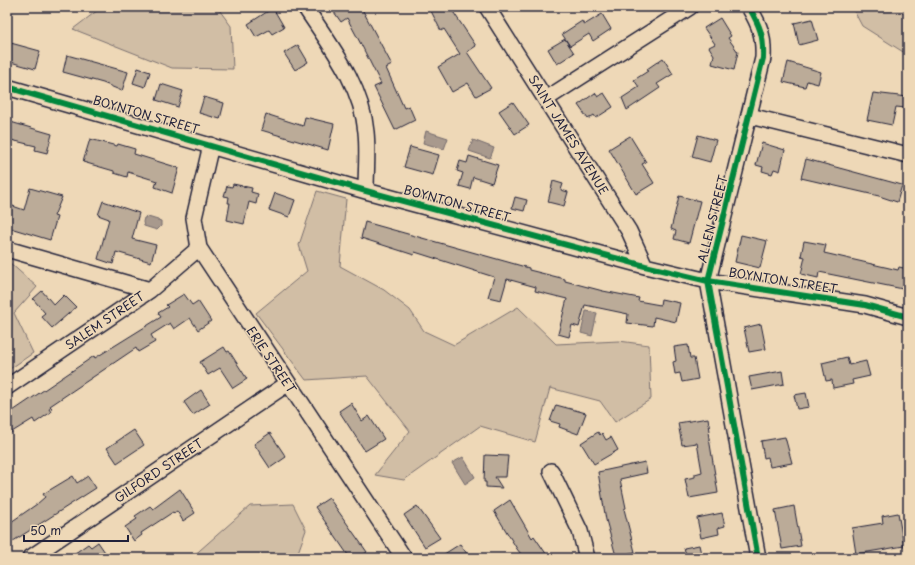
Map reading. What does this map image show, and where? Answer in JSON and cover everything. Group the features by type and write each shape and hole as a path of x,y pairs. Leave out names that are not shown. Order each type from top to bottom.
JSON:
{"street":[{"path":"305,7 344,67 353,84 362,109 366,132 366,190"},
{"name":"SAINT JAMES AVENUE","path":"486,7 629,231 645,266"},
{"path":"546,99 690,7"},
{"name":"ALLEN STREET","path":"749,7 760,26 764,42 763,58 750,116 708,281 758,558"},
{"name":"BOYNTON STREET","path":"7,87 366,190 645,266 708,281 865,305 908,317"},
{"path":"750,116 908,155"},
{"name":"ERIE STREET","path":"211,145 194,218 199,248 287,384 404,558"},
{"name":"SALEM STREET","path":"7,387 150,290 199,248"},
{"path":"7,250 150,290"},
{"name":"GILFORD STREET","path":"30,558 287,384"},
{"path":"551,470 580,531 587,558"}],"shaded area":[{"path":"102,7 217,7 231,26 233,69 172,68 73,29"},
{"path":"852,7 908,7 908,55 862,26"},
{"path":"426,131 448,138 444,149 423,143"},
{"path":"473,140 494,148 490,158 469,151"},
{"path":"317,191 346,199 340,266 384,290 410,310 424,331 454,345 518,307 556,344 619,341 649,345 651,399 615,422 600,401 550,388 535,442 480,426 404,480 375,475 410,431 367,376 306,380 256,313 307,271 299,245"},
{"path":"148,217 161,221 161,226 157,230 144,226 144,218"},
{"path":"9,262 37,287 14,313 33,353 7,371 7,263"},
{"path":"586,311 597,313 592,336 581,333"},
{"path":"463,457 475,477 465,484 452,463"},
{"path":"293,504 306,530 296,558 191,558 250,506"}],"building":[{"path":"341,7 364,7 362,9 392,65 386,68 404,108 409,106 415,120 395,130 374,87 381,84 363,48 347,18 341,22 334,12"},
{"path":"429,7 450,7 476,46 467,52 491,88 476,96 468,83 452,92 438,67 460,54 444,29 441,31"},
{"path":"273,8 284,27 272,34 269,30 256,37 248,24"},
{"path":"602,14 611,29 593,41 589,34 570,46 562,34 582,21 584,25"},
{"path":"720,18 731,36 728,38 738,52 734,70 712,64 714,55 709,47 715,44 704,28"},
{"path":"812,19 818,40 799,45 794,23"},
{"path":"565,39 574,53 557,64 548,49"},
{"path":"7,42 40,51 35,69 7,61"},
{"path":"298,45 308,62 295,70 284,53"},
{"path":"67,55 128,72 122,91 103,83 63,72"},
{"path":"663,58 673,74 657,84 660,88 627,110 622,98 639,87 634,80 648,71 647,69"},
{"path":"788,62 821,72 818,84 807,81 805,87 783,82"},
{"path":"138,68 150,72 145,87 133,83"},
{"path":"161,84 183,91 178,107 156,100"},
{"path":"595,93 598,97 604,93 613,107 596,118 594,115 588,119 578,105"},
{"path":"873,93 908,97 906,108 896,107 892,125 867,120"},
{"path":"204,97 224,103 220,119 199,113"},
{"path":"513,102 529,125 515,134 499,111"},
{"path":"266,114 303,126 305,117 334,124 328,150 261,130"},
{"path":"7,121 52,134 47,153 35,150 36,146 7,139"},
{"path":"698,135 716,140 710,162 692,157"},
{"path":"630,136 646,162 642,164 654,183 636,194 609,149"},
{"path":"90,139 135,149 134,154 179,168 172,193 155,187 157,181 128,172 127,177 114,173 114,171 83,162"},
{"path":"762,143 785,150 780,171 774,169 772,174 762,171 763,167 756,165"},
{"path":"410,147 439,155 433,175 404,167"},
{"path":"469,156 498,165 492,183 473,177 470,189 459,186 463,173 457,171 460,161 467,163"},
{"path":"806,159 902,185 897,202 879,196 801,178"},
{"path":"553,181 563,184 561,190 568,192 564,206 548,202"},
{"path":"233,184 252,188 251,192 258,194 256,204 249,202 244,224 227,220 230,203 228,203 229,197 224,196 227,186 232,187"},
{"path":"30,188 62,197 54,216 57,217 50,240 7,227 7,214 10,205 24,210"},
{"path":"275,193 295,200 289,217 269,210"},
{"path":"679,196 700,201 689,243 674,239 676,231 671,229"},
{"path":"515,197 527,200 524,211 512,208"},
{"path":"103,201 139,213 132,239 156,245 151,262 116,252 113,264 98,259 109,219 98,215"},
{"path":"365,222 529,268 529,270 565,279 565,281 603,291 639,298 638,301 660,305 661,299 680,303 676,322 654,317 653,326 627,323 628,314 585,305 579,327 572,325 569,337 558,334 567,299 535,291 536,287 507,279 501,300 488,297 494,277 415,252 414,255 361,238"},
{"path":"741,235 767,241 760,268 735,262"},
{"path":"804,241 826,245 824,253 898,270 899,267 908,269 908,290 819,272 818,278 801,274 805,257 801,256"},
{"path":"42,291 54,305 64,295 76,307 52,328 41,316 45,313 33,299"},
{"path":"184,294 192,305 198,301 211,321 198,330 190,318 174,329 170,323 151,335 155,342 138,352 136,348 50,406 52,408 49,409 51,412 35,423 33,419 7,435 7,415 94,356 95,358 161,317 158,313 168,307 166,305"},
{"path":"761,324 766,349 749,352 744,328"},
{"path":"688,345 690,358 694,358 698,379 682,382 680,373 675,374 673,362 676,361 674,347"},
{"path":"224,347 227,352 229,351 247,379 233,388 220,368 208,375 200,362"},
{"path":"847,357 849,365 866,361 870,376 852,380 853,384 833,388 832,380 826,381 822,363"},
{"path":"782,371 784,384 752,390 749,377"},
{"path":"201,390 210,404 193,415 184,402"},
{"path":"806,393 809,407 797,409 794,395"},
{"path":"351,403 362,421 369,416 384,439 365,451 339,411"},
{"path":"556,405 586,413 578,434 559,427 560,424 550,421"},
{"path":"708,418 710,431 708,432 718,493 689,498 685,479 695,477 695,474 702,472 697,443 682,445 678,423"},
{"path":"134,430 144,445 117,463 107,448"},
{"path":"598,432 600,435 602,433 606,440 611,437 618,450 594,464 581,443"},
{"path":"270,433 286,457 270,468 254,444"},
{"path":"785,437 792,463 770,467 768,457 764,458 761,441"},
{"path":"485,455 508,456 506,477 495,477 502,488 486,487 486,482 484,482"},
{"path":"645,462 647,473 620,479 626,508 624,509 635,552 616,556 606,520 598,472"},
{"path":"73,476 77,483 88,476 96,488 7,545 7,527 12,524 11,522 45,497 43,494"},
{"path":"180,489 195,513 183,521 177,511 174,513 173,512 141,533 142,535 134,541 125,527 137,519 135,516 150,506 153,509"},
{"path":"329,498 367,552 359,558 350,558 315,507"},
{"path":"510,500 532,538 534,536 549,558 524,558 517,549 494,511"},
{"path":"417,506 440,538 425,547 404,515"},
{"path":"794,506 801,546 782,549 775,510"},
{"path":"722,513 725,526 718,528 719,534 701,538 697,518"},
{"path":"898,513 904,546 856,554 852,528 883,523 882,516"},
{"path":"98,542 109,558 68,558 88,544 91,547"},
{"path":"460,544 470,558 438,558"},
{"path":"699,545 702,558 687,558 684,548"}],"cycle path":[{"path":"749,7 756,20 762,37 763,58 708,281 758,558"},
{"path":"7,87 366,191 645,266 708,281 865,305 908,317"}]}
